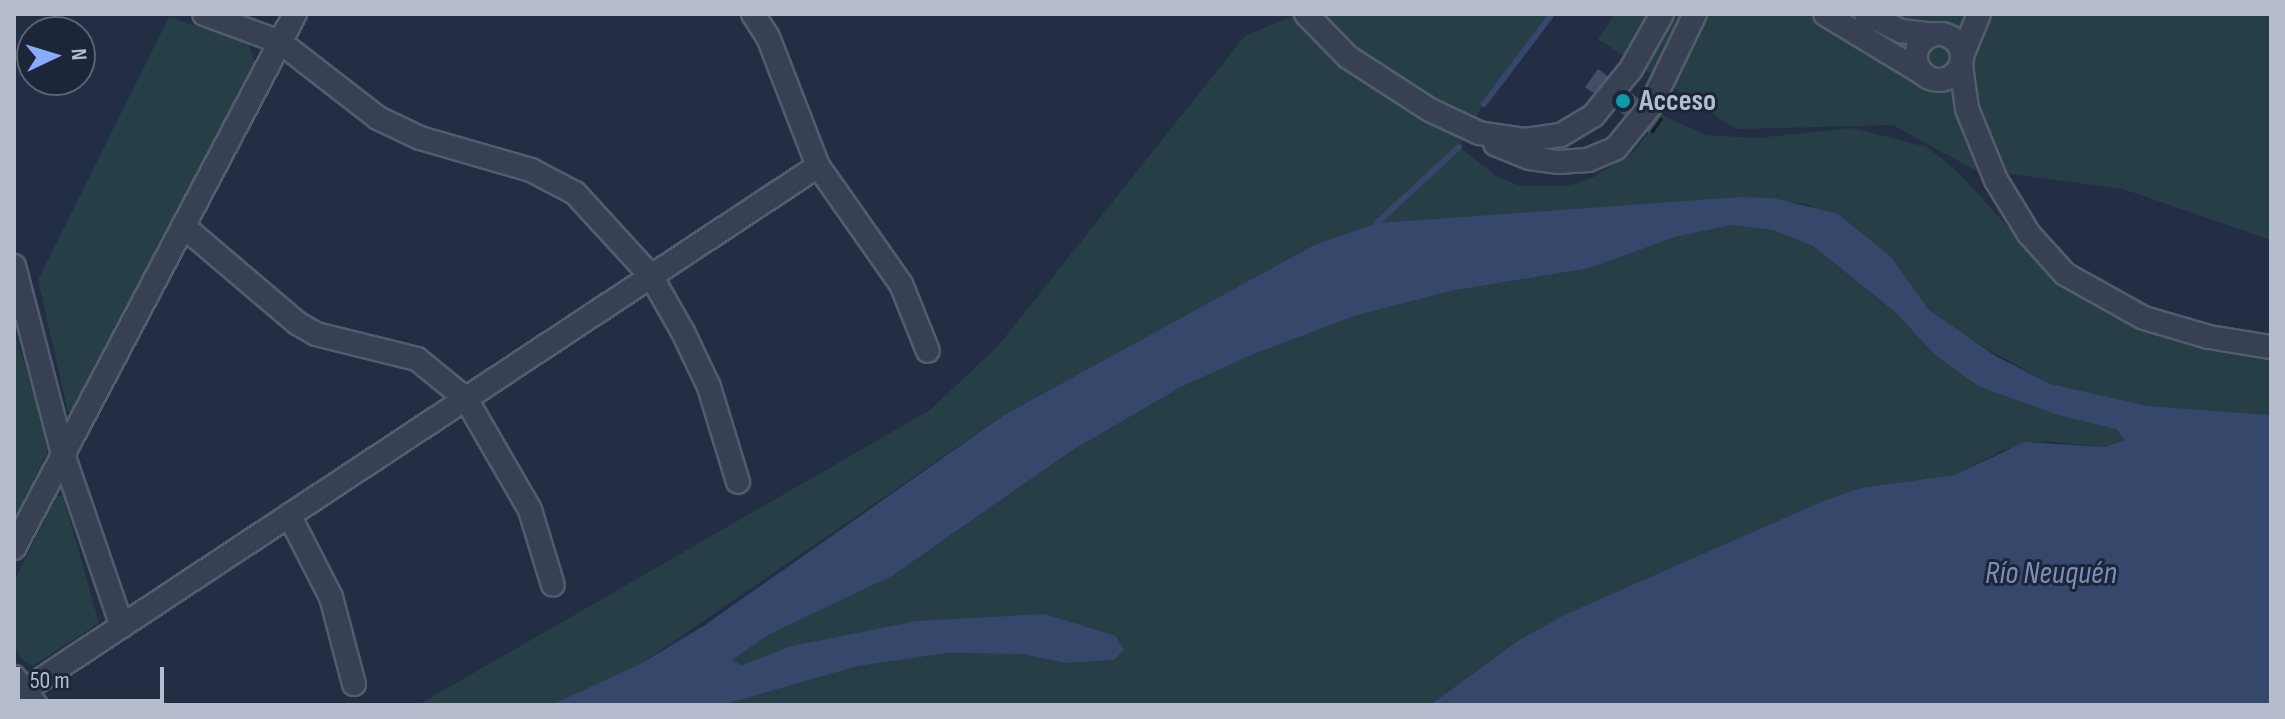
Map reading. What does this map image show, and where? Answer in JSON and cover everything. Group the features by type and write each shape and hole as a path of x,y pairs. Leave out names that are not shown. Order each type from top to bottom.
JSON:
{"street":[{"path":"204,14 280,42 378,118 420,138 554,179 611,226 651,276 709,387 738,482"},
{"path":"14,548 295,14"},
{"path":"753,14 768,37 818,166 901,284 928,351"},
{"path":"1306,14 1367,71 1469,129 1530,158 1573,161 1607,153 1644,116 1695,14"},
{"path":"1469,129 1539,140 1583,124 1622,82 1662,14"},
{"path":"1825,14 1928,76 1948,79 1962,61 1979,14"},
{"path":"1866,14 1901,31 1935,34 1957,43 1962,61 1963,94 1978,140"},
{"path":"1971,14 1935,34 1917,51 1928,76 1978,140 2029,234 2056,266 2087,290 2177,330 2271,347"},
{"path":"24,691 818,166"},
{"path":"183,226 306,329 417,359 466,399 530,510 553,585"},
{"path":"14,266 18,297 63,454 122,626"},
{"path":"289,515 331,597 354,684"}],"shaded area":[{"path":"1297,14 1552,14 1484,103 1459,147 1496,176 1518,185 1566,186 1592,178 1635,150 1662,115 1706,135 1756,138 1852,128 1927,147 1960,174 2047,270 2083,298 2125,319 2271,356 2271,415 2148,406 2051,384 1962,335 1929,310 1891,257 1807,204 1738,197 1377,223 1314,245 1004,415 642,663 551,705 418,705 930,410 997,347 1245,36"},
{"path":"1615,14 2271,14 2271,240 2123,189 1973,169 1893,125 1736,129 1598,39"},
{"path":"169,17 248,43 255,63 76,411 68,412 38,280"},
{"path":"1730,225 1773,230 1813,246 1895,312 1935,355 2116,429 2125,440 2105,447 2045,441 2003,450 1954,475 1860,488 1823,501 1566,614 1519,640 1430,705 722,705 858,666 948,653 1022,654 1066,663 1114,660 1124,650 1116,636 1045,614 872,630 791,646 742,665 732,660 770,634 892,576 1071,451 1181,387 1249,356 1354,316 1451,291 1590,268 1675,237"},
{"path":"14,332 51,445 14,521"},
{"path":"63,495 99,623 33,666 21,659 14,645 14,581 57,496"}],"water":[{"name":"Río Neuquén","path":"1738,197 1773,198 1838,214 1891,257 1929,310 1997,357 2051,384 2148,406 2271,415 2271,705 1430,705 1519,640 1566,614 1823,501 1860,488 1954,475 2025,442 2105,447 2125,440 2116,429 2058,415 1978,386 1935,355 1895,312 1813,246 1773,230 1731,225 1675,237 1590,268 1451,291 1354,316 1249,356 1181,387 1071,451 892,576 770,634 732,660 742,665 791,646 917,621 1045,614 1116,636 1124,650 1114,660 1066,663 1022,654 948,653 858,666 722,705 551,705 642,663 705,625 1004,415 1314,245 1377,223"}],"building":[{"name":"Acceso","path":"1598,69 1662,115 1649,133 1585,87"}],"waterway":[{"path":"1484,104 1552,14"},
{"path":"1377,223 1459,147"}],"place":[{"name":"Acceso","path":"1623,101"}]}
